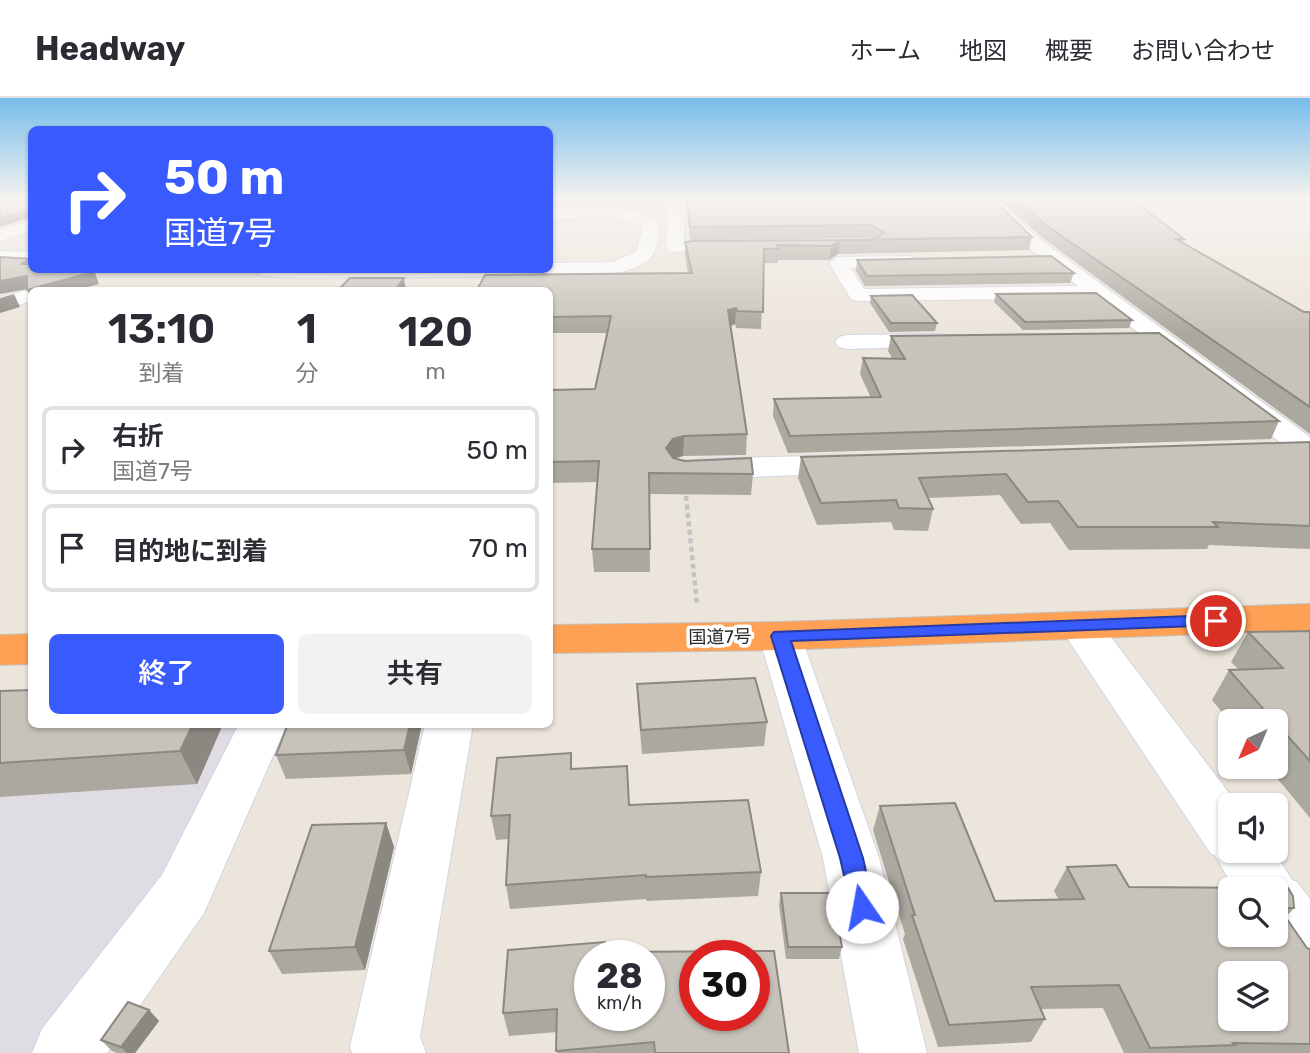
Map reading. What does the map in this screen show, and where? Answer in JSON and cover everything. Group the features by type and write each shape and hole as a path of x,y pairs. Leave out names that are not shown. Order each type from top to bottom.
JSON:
{"highway":[{"name":"国道7号","path":"553,639 780,636 1310,617"},
{"path":"0,650 28,649"}],"street":[{"path":"558,261 630,264 641,258 646,244"},
{"path":"674,244 674,248 756,247"},
{"path":"1022,244 1029,252 1099,292 1309,450"},
{"path":"837,246 923,253 838,263 858,295 1099,292"},
{"path":"558,261 611,254 615,251 614,248"},
{"path":"0,256 28,258"},
{"path":"0,304 27,296"},
{"path":"1119,339 1160,338"},
{"path":"847,342 969,341"},
{"path":"1266,451 1309,450"},
{"path":"684,469 878,463"},
{"path":"1080,626 1218,820"},
{"path":"780,636 852,858 892,1053"},
{"path":"66,1053 183,894 261,728"},
{"path":"392,1053 384,1047 448,728"},
{"path":"1288,918 1310,949"}],"shaded area":[{"path":"0,701 28,721 28,728 242,728 171,871 30,1053 0,1053"}],"building":[{"path":"685,244 835,244 831,246 777,245 779,249 764,249 763,312 737,311 736,308 728,310 747,434 684,436 673,439 666,448 673,458 684,461 751,458 753,474 649,473 650,549 592,549 599,461 553,462 553,390 595,389 611,316 553,317 553,287 479,287 485,275 692,273"},
{"path":"1073,244 1184,244 1304,312 1310,312 1310,407"},
{"path":"1051,256 1074,273 867,276 857,260"},
{"path":"0,257 28,259 21,264 28,264 28,273 89,273 38,287 28,287 27,290 27,276 0,281"},
{"path":"350,278 404,278 397,287 341,287"},
{"path":"1096,293 1132,320 1025,322 996,294"},
{"path":"912,295 937,323 891,323 871,296"},
{"path":"1159,333 1279,421 790,436 774,399 881,397 863,358 905,359 891,336"},
{"path":"1310,442 1310,526 1213,522 1218,527 1078,527 1058,501 1028,502 1006,474 919,478 933,509 899,508 896,500 821,503 801,457"},
{"path":"1310,631 1310,761 1288,736 1288,709 1263,709 1229,670 1283,668 1248,632"},
{"path":"755,678 767,722 641,730 637,684"},
{"path":"28,690 28,728 191,728 180,751 0,763 0,691"},
{"path":"286,728 409,728 404,750 276,755"},
{"path":"571,753 571,769 627,766 629,805 748,800 761,872 646,875 506,885 510,815 491,816 497,758"},
{"path":"955,803 995,901 1084,899 1067,867 1116,865 1129,887 1218,888 1218,947 1288,947 1288,921 1310,949 1310,1044 1233,1043 1235,1045 1150,1048 1119,985 1031,987 1045,1019 949,1025 912,915 915,915 880,806"},
{"path":"386,823 355,947 269,951 312,825"},
{"path":"1288,888 1293,896 1294,908 1288,908"},
{"path":"781,893 832,893 842,947 788,947"},
{"path":"574,945 574,1031 665,1031 665,952 679,952 679,1031 770,1031 770,951 774,951 789,1053 655,1053 654,1042 556,1051 557,1009 503,1013 508,950"},
{"path":"128,1002 149,1010 121,1047 101,1040"}],"route":[{"path":"862,907 852,858 780,636 1216,621"}]}
